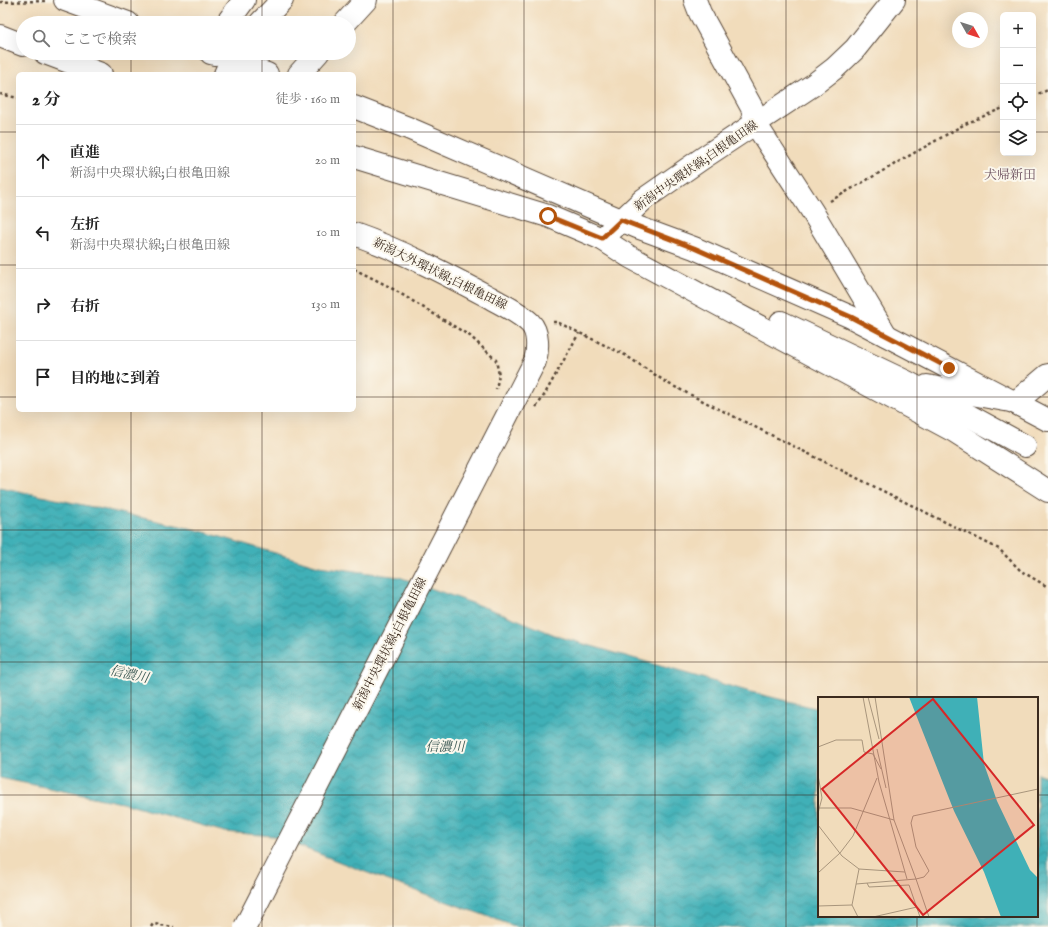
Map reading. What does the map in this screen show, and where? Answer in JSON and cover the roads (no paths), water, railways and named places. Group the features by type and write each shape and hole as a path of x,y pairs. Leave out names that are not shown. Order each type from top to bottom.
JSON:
{"main road":[{"path":"66,0 109,16"},
{"path":"232,16 244,0"},
{"path":"267,16 282,0"},
{"path":"351,16 366,0"},
{"path":"695,0 700,13 752,108 756,123 812,211 886,335"},
{"name":"新潟中央環状線;白根亀田線","path":"602,238 644,199 813,85 835,68 855,49 894,0"},
{"path":"0,36 16,42"},
{"path":"64,60 96,72"},
{"path":"225,72 227,60"},
{"path":"234,60 262,72"},
{"path":"301,72 312,60"},
{"path":"356,108 430,137 621,220 694,248 774,282 851,317 1048,420"},
{"path":"356,157 548,216 602,238 637,246 766,315 907,382 1025,446"},
{"name":"新潟大外環状線;白根亀田線","path":"356,235 374,241 472,288 513,310 532,324 537,338 537,352 535,361"},
{"path":"602,238 630,257 954,431 1048,491"},
{"name":"新潟中央環状線;白根亀田線","path":"244,927 535,361"},
{"path":"1016,402 1048,375"},
{"path":"907,382 1016,402"}],"water":[{"name":"信濃川","path":"0,487 194,529 319,566 399,577 506,615 560,637 747,691 818,709 818,917 1038,917 1038,773 1048,777 1048,927 517,927 381,878 273,836 225,832 122,803 0,778"}],"district":[{"name":"犬帰新田","path":"1010,175"}]}
